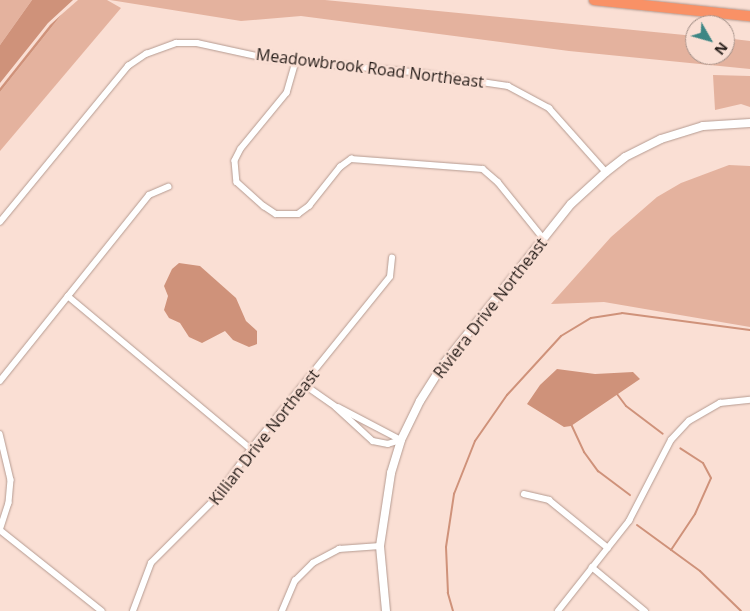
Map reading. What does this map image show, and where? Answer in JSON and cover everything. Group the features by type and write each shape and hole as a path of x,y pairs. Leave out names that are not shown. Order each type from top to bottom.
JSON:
{"highway":[{"path":"594,0 750,16"}],"street":[{"name":"Meadowbrook Road Northeast","path":"0,222 114,80 146,54 176,44 198,43 296,62 421,73 508,86 549,108 606,172"},
{"path":"296,62 287,93 241,149 235,161 237,182 264,206 276,214 298,214 310,206 340,167 351,159 483,169 498,182 544,239"},
{"name":"Riviera Drive Northeast","path":"386,611 380,546 391,473 401,440 420,401 442,366 571,204 625,157 662,139 703,126 750,123"},
{"path":"0,381 149,195 168,187"},
{"name":"Killian Drive Northeast","path":"133,611 151,564 170,541 203,514 251,449 305,385 390,277 392,258"},
{"path":"68,296 251,449"},
{"path":"305,385 336,407 373,441 388,444 401,440"},
{"path":"558,611 608,548 642,498 677,433 689,421 720,403 750,400"},
{"path":"336,407 386,430 401,440"},
{"path":"0,434 10,480 9,503 0,530 102,611"},
{"path":"524,494 549,500 608,548"},
{"path":"282,611 295,581 313,563 340,549 380,546"},
{"path":"592,567 645,611"}],"shaded area":[{"path":"0,0 32,0 0,45"},
{"path":"32,0 73,0 48,23 0,83 0,45"},
{"path":"78,0 107,0 121,8 0,151 0,92 62,14"},
{"path":"110,0 325,0 685,35 685,63 569,51 301,16 241,21"},
{"path":"62,14 0,92 0,88 50,25"},
{"path":"735,39 750,41 750,69 710,65 735,65"},
{"path":"713,75 750,76 750,107 741,104 715,110"},
{"path":"729,165 750,166 750,327 604,302 551,304 611,237 657,197 681,183"},
{"path":"179,263 200,266 236,298 246,321 257,331 257,344 249,347 233,340 225,331 202,343 189,337 180,323 169,318 164,310 168,296 164,286 172,269"},
{"path":"557,369 595,374 633,372 640,379 571,426 564,427 527,404 540,385"}],"waterway":[{"path":"453,611 448,593 446,547 454,494 475,441 507,395 561,336 591,318 622,313 750,330"},
{"path":"617,394 626,406 663,434"},
{"path":"571,424 584,452 598,471 630,495"},
{"path":"671,550 695,514 711,478 703,463 680,448"},
{"path":"637,525 700,571 741,611"}]}
